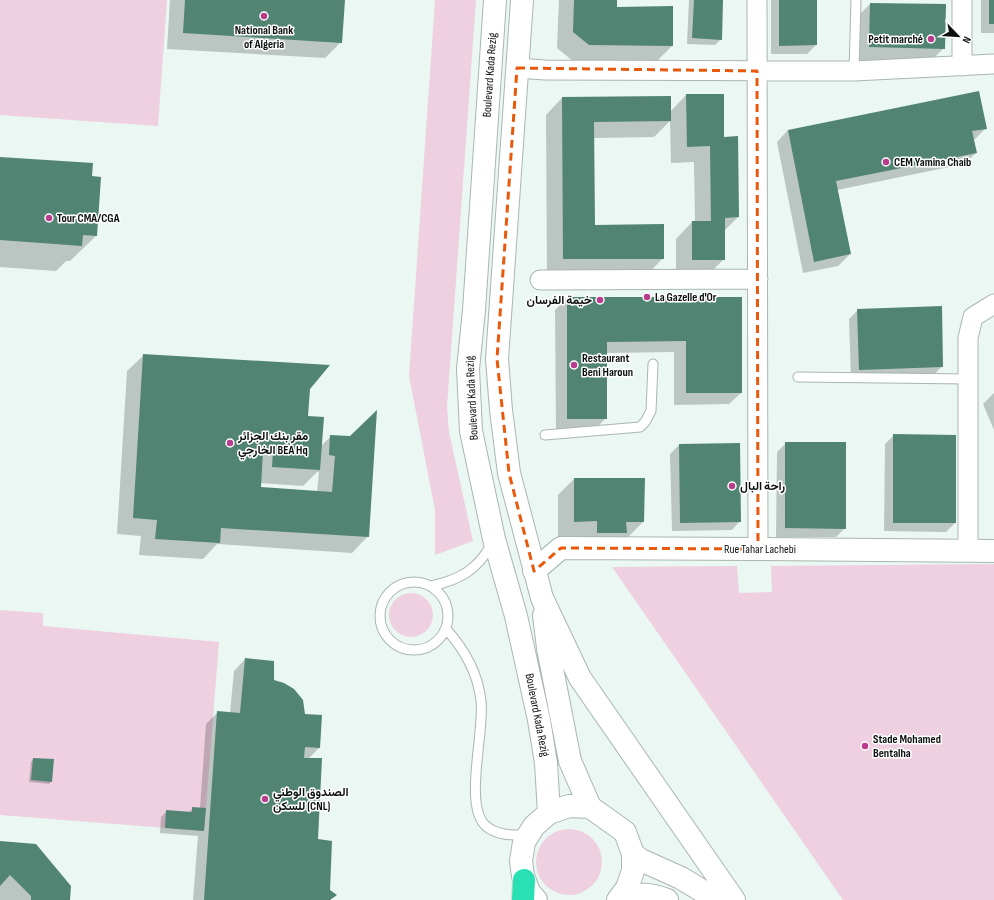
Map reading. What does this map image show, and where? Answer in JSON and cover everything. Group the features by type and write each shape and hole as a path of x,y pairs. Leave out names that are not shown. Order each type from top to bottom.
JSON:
{"main road":[{"name":"Boulevard Kada Rezig","path":"495,0 468,369 471,431 494,539 516,616 539,720 546,763 549,813"},
{"path":"522,0 497,359 501,410 509,473 542,598 580,678 734,900"},
{"name":"Rue Tahar Lachebi","path":"534,571 561,548 994,551"},
{"name":"Boulevard Kada Rezig","path":"542,598 548,648 570,761 590,807"},
{"path":"536,900 530,892 523,890 521,861 524,842 534,826 549,813 569,806 590,807 625,832 633,854 633,871 625,892 619,900"},
{"path":"633,854 641,860 681,878 717,900"},
{"path":"619,900 632,895 653,894 667,900"}],"street":[{"path":"757,0 758,549"},
{"path":"962,0 962,66"},
{"path":"517,68 545,70 854,71 994,64"},
{"path":"540,280 758,279"},
{"path":"968,551 968,338 973,317 994,304"}],"lane":[{"path":"854,71 856,0"},
{"path":"544,435 640,427 645,422 651,411 653,364"},
{"path":"798,377 968,379"},
{"path":"431,586 447,583 462,576 476,566 487,553 494,539"},
{"path":"421,582 431,586 440,594 446,605 448,617 446,629 440,639 431,646 416,651 408,651 397,647 388,640 382,629 379,618 380,607 384,598 391,590 400,584 421,582"},
{"path":"446,629 464,651 473,668 479,688 481,720 475,796 481,819 485,826 500,833 529,835"}],"highlighted area":[{"path":"517,68 757,71 758,549 561,548 534,571 509,473 497,359"}],"shaded area":[{"path":"0,0 167,0 158,126 0,115"},
{"path":"435,0 476,0 447,407 449,432 473,541 435,555 435,510 409,376"},
{"name":"Stade Mohamed Bentalha","path":"994,564 994,900 843,900 612,567 737,566 739,593 772,592 771,566"},
{"path":"407,593 415,593 427,599 433,611 433,619 427,631 415,637 407,637 395,631 389,619 389,611 395,599"},
{"path":"0,610 43,613 43,626 219,642 204,831 0,815"},
{"path":"569,829 582,832 592,839 599,849 602,862 599,875 592,885 582,892 569,895 556,892 546,885 539,875 536,862 539,849 546,839 556,832"}],"building":[{"name":"National Bank of Algeria","path":"185,0 345,0 342,43 183,33"},
{"path":"574,0 617,0 617,7 673,6 673,46 589,45 573,32"},
{"path":"694,0 723,0 722,40 692,38"},
{"path":"779,0 817,0 817,45 779,46"},
{"path":"989,0 994,0 994,24 989,24"},
{"path":"870,3 946,4 945,49 869,47"},
{"path":"979,91 987,129 972,131 977,153 836,181 851,254 814,262 788,130"},
{"path":"686,94 724,94 724,137 738,136 739,217 725,218 725,260 692,260 692,221 711,221 710,146 687,147"},
{"path":"671,96 671,121 594,122 595,225 664,224 664,259 563,259 562,97"},
{"name":"Tour CMA/CGA","path":"0,157 93,163 92,176 101,177 97,236 83,235 82,246 0,240"},
{"path":"567,297 742,297 742,393 686,393 686,341 607,342 607,419 567,419"},
{"path":"942,306 943,367 859,370 857,309"},
{"name":"مقر بنك الجزائر الخارجي BEA Hq","path":"143,354 330,365 310,389 308,416 324,417 320,470 272,467 273,451 263,451 261,487 332,492 335,456 329,455 330,435 350,436 377,410 369,537 221,528 220,543 155,539 157,520 133,518"},
{"path":"893,434 956,435 956,523 893,523"},
{"path":"785,442 846,442 846,529 785,528"},
{"path":"740,443 741,522 680,523 679,444"},
{"path":"574,478 645,478 644,522 626,522 627,533 597,533 597,521 574,522"},
{"name":"الصندوق الوطني للسكن (CNL)","path":"245,658 274,661 274,680 284,683 294,689 303,700 305,714 322,715 320,748 305,747 304,758 322,758 318,839 332,841 330,890 337,895 330,900 204,900 217,711 240,713"},
{"path":"33,758 54,759 52,782 31,780"},
{"path":"192,807 206,808 204,831 165,828 166,810 192,812"},
{"path":"0,841 36,844 71,886 70,900 31,900 31,896 10,875 0,886"}],"place":[{"name":"National Bank of Algeria","path":"264,16"},
{"name":"Petit marché","path":"931,39"},
{"name":"CEM Yamina Chaib","path":"886,162"},
{"name":"Tour CMA/CGA","path":"49,218"},
{"name":"La Gazelle d'Or","path":"647,297"},
{"name":"خيمة الفرسان","path":"600,300"},
{"name":"Restaurant Beni Haroun","path":"574,365"},
{"name":"مقر بنك الجزائر الخارجي BEA Hq","path":"230,443"},
{"name":"راحة البال","path":"732,486"},
{"name":"Stade Mohamed Bentalha","path":"865,746"},
{"name":"الصندوق الوطني للسكن (CNL)","path":"265,799"}]}
